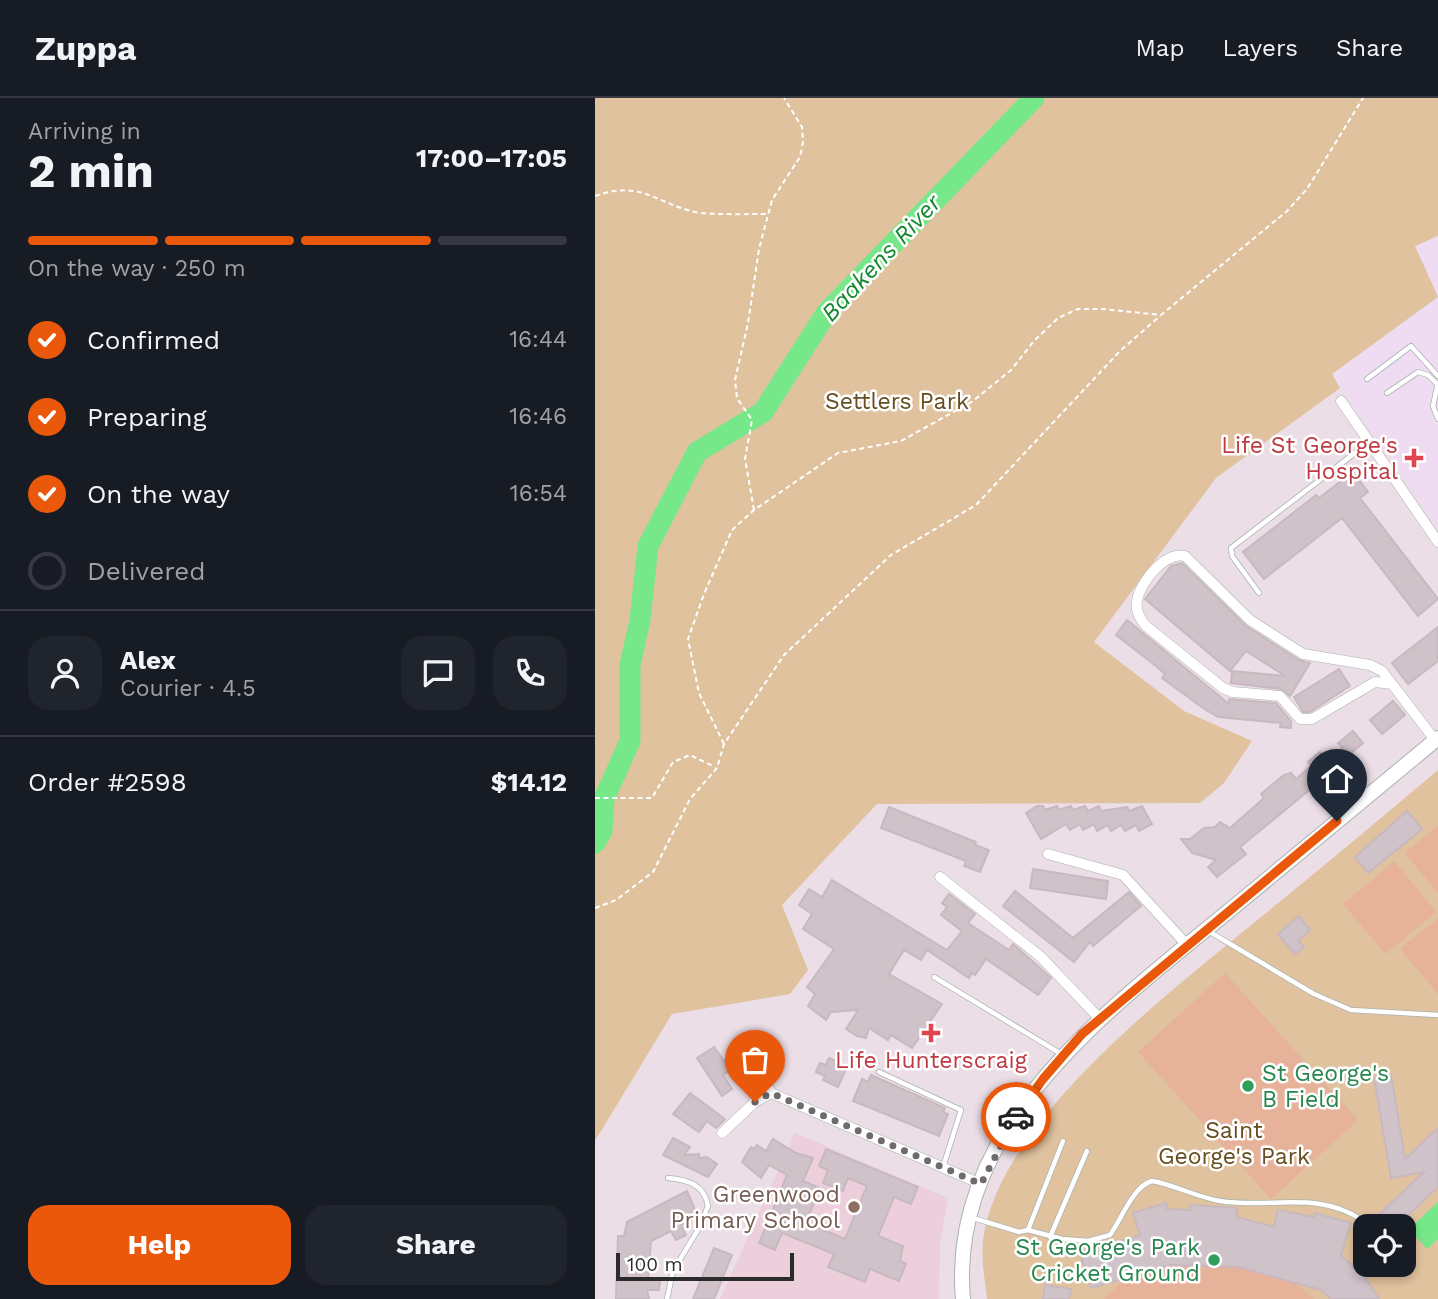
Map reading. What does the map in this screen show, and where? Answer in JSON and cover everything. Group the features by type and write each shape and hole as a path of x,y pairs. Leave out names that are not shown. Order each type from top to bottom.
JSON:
{"street":[{"path":"1341,401 1438,542"},
{"path":"963,1299 963,1261 969,1217 981,1184 1020,1111 1064,1055 1100,1019 1187,945 1436,739 1387,675 1374,666 1308,657 1250,620 1185,556 1174,554 1165,559 1137,600 1137,614 1146,626 1223,688 1233,692 1280,696 1300,719 1312,719 1375,682 1392,684"},
{"path":"1048,854 1123,875 1187,945"},
{"path":"940,877 1041,957 1100,1019"},
{"path":"744,1047 771,1093 981,1184"},
{"path":"722,1133 755,1102 771,1093"}],"lane":[{"path":"1367,379 1411,345 1438,376"},
{"path":"1387,393 1418,372 1428,375 1438,384 1433,406 1438,419"},
{"path":"1259,593 1232,556 1231,548 1368,443"},
{"path":"1206,930 1314,994 1351,1010 1438,1015"},
{"path":"934,977 1064,1055"},
{"path":"879,1072 961,1110 943,1167"},
{"path":"1028,1230 1063,1141"},
{"path":"1050,1237 1087,1151"},
{"path":"667,1299 673,1271 699,1228 708,1206 700,1188 692,1182 668,1178"},
{"path":"969,1217 1019,1232 1028,1230 1050,1237 1089,1241 1110,1235 1137,1193 1145,1183 1152,1181 1221,1201 1272,1205 1309,1200 1324,1202 1353,1214"}],"path":[{"path":"754,510 744,459 752,420 737,398 735,380 772,200 800,157 803,142 802,127 784,98"},
{"path":"595,908 616,900 653,872 690,799 717,768 723,744 784,655 891,555 976,505 1120,351 1287,211 1307,189 1363,98"},
{"path":"595,196 616,189 640,190 697,213 768,214"},
{"path":"723,744 699,693 688,639 704,594 733,530 754,510 838,453 901,441 973,401 1011,370 1034,341 1058,318 1078,309 1161,315"},
{"path":"595,799 652,798 673,762 690,755 717,768"}],"shaded area":[{"path":"1438,236 1438,295 1414,246"},
{"name":"Life St George's Hospital","path":"1438,297 1438,528 1332,375"},
{"name":"Greenwood Primary School","path":"795,1133 948,1198 940,1244 939,1299 720,1299"},
{"path":"1438,1202 1438,1239 1427,1249 1416,1237 1416,1222"}],"green space":[{"name":"Settlers Park","path":"595,98 1438,98 1438,236 1415,246 1438,297 1332,374 1340,388 1216,478 1094,642 1184,711 1252,741 1224,783 1200,803 877,804 782,905 808,970 790,994 672,1014 595,1141"},
{"name":"Saint George's Park","path":"1438,770 1438,1299 987,1299 983,1241 996,1195 1021,1149 1056,1103 1141,1017"},
{"path":"1438,825 1438,893 1405,853"},
{"path":"1394,861 1436,912 1386,954 1343,904"},
{"path":"1438,918 1438,994 1400,949"},
{"name":"St George's B Field","path":"1225,973 1358,1120 1271,1199 1138,1052"},
{"name":"St George's Park Cricket Ground","path":"1172,1225 1246,1228 1341,1255 1353,1266 1353,1277 1359,1277 1338,1299 1331,1299 1321,1290 1296,1283 1314,1299 1104,1299 1126,1278 1091,1288 1080,1253"}],"building":[{"path":"1353,472 1368,492 1360,498 1438,599 1418,616 1342,518 1264,579 1243,552 1316,495 1319,498"},
{"path":"1182,563 1246,626 1299,660 1310,663 1290,696 1281,689 1231,683 1232,671 1285,676 1246,651 1230,671 1145,599 1171,566"},
{"path":"1127,620 1229,704 1229,699 1276,703 1291,721 1291,728 1280,727 1281,723 1218,717 1203,708 1162,678 1165,674 1116,635"},
{"path":"1438,627 1438,661 1408,684 1392,663"},
{"path":"1339,669 1350,686 1310,712 1303,712 1294,697"},
{"path":"1393,701 1405,715 1382,734 1370,720"},
{"path":"1353,731 1363,743 1335,766 1336,772 1324,782 1322,779 1240,847 1246,854 1217,877 1208,867 1216,860 1192,853 1181,839 1190,839 1204,828 1215,827 1220,822 1230,828 1264,798 1261,794 1284,775 1291,773 1296,779 1311,766 1308,762 1320,752 1327,761 1343,748 1338,743"},
{"path":"1037,806 1043,806 1045,810 1057,806 1059,810 1071,806 1073,810 1085,806 1088,811 1099,806 1101,811 1127,807 1129,811 1142,806 1152,824 1139,831 1136,825 1125,831 1121,825 1111,831 1108,825 1097,831 1094,824 1083,830 1080,824 1070,830 1066,824 1041,839 1026,813"},
{"path":"889,807 976,842 975,845 989,850 980,872 964,866 966,861 881,828"},
{"path":"1407,811 1422,829 1368,873 1355,857"},
{"path":"1033,869 1108,881 1106,899 1030,888"},
{"path":"832,880 947,950 962,931 941,915 947,907 942,903 949,894 975,914 968,923 1009,950 1013,944 1051,978 1038,995 986,959 975,975 972,973 969,978 927,950 921,960 904,950 889,974 942,1004 912,1048 891,1035 888,1040 869,1028 866,1038 857,1036 846,1029 858,1010 831,1012 826,1020 808,1006 815,994 807,987 834,949 803,929 812,914 799,905 809,889 822,897"},
{"path":"1015,891 1073,938 1129,892 1141,906 1093,946 1090,942 1074,962 1003,906"},
{"path":"1299,916 1310,930 1298,941 1304,947 1295,954 1278,934"},
{"path":"714,1047 731,1070 723,1075 732,1089 722,1096 697,1058"},
{"path":"829,1058 847,1067 838,1087 823,1080 825,1076 816,1072 820,1063 826,1065"},
{"path":"871,1075 945,1108 943,1112 948,1114 939,1136 853,1101 862,1079 868,1082"},
{"path":"1391,1075 1405,1159 1438,1128 1438,1187 1409,1214 1379,1214 1424,1172 1391,1178 1374,1078"},
{"path":"690,1093 725,1119 716,1128 707,1121 699,1132 673,1114"},
{"path":"673,1138 690,1147 684,1155 699,1154 699,1158 707,1157 717,1164 708,1177 663,1155"},
{"path":"773,1139 796,1153 813,1158 803,1181 820,1188 806,1223 845,1239 867,1186 848,1178 843,1191 823,1183 828,1170 819,1166 826,1149 918,1187 911,1204 894,1197 878,1236 903,1246 900,1261 906,1264 899,1281 870,1269 865,1282 828,1267 834,1254 782,1233 775,1250 759,1243 787,1175 769,1165 761,1178 742,1162 751,1147 754,1149 757,1145 766,1151"},
{"path":"687,1191 698,1217 681,1225 686,1235 676,1240 671,1231 651,1241 648,1279 660,1280 659,1290 647,1290 649,1299 616,1299 618,1236 624,1236 627,1222"},
{"name":"St George's Park Cricket Ground","path":"1166,1203 1167,1209 1190,1210 1190,1205 1237,1208 1237,1217 1274,1227 1278,1210 1314,1217 1315,1213 1351,1223 1341,1255 1353,1266 1353,1277 1365,1277 1379,1299 1331,1299 1321,1290 1239,1267 1170,1265 1091,1288 1080,1253 1140,1235 1133,1213"},
{"path":"714,1248 732,1255 714,1299 693,1299"},
{"name":"St George's Park Cricket Ground","path":"1045,1285 1071,1289 1069,1299 1043,1299"}],"waterway":[{"name":"Baakens River","path":"595,843 602,831 604,799 630,741 630,665 640,620 648,546 697,452 763,412 827,312 1034,98"}],"way so far":[{"path":"755,1102 771,1093 981,1184 1016,1117"}],"place":[{"name":"Life St George's Hospital","path":"1414,458"},
{"name":"Life Hunterscraig","path":"931,1033"},
{"name":"St George's B Field","path":"1248,1086"},
{"name":"Greenwood Primary School","path":"854,1207"},
{"name":"St George's Park Cricket Ground","path":"1214,1260"}],"route":[{"path":"1016,1117 1043,1079 1082,1034 1337,821"}]}
